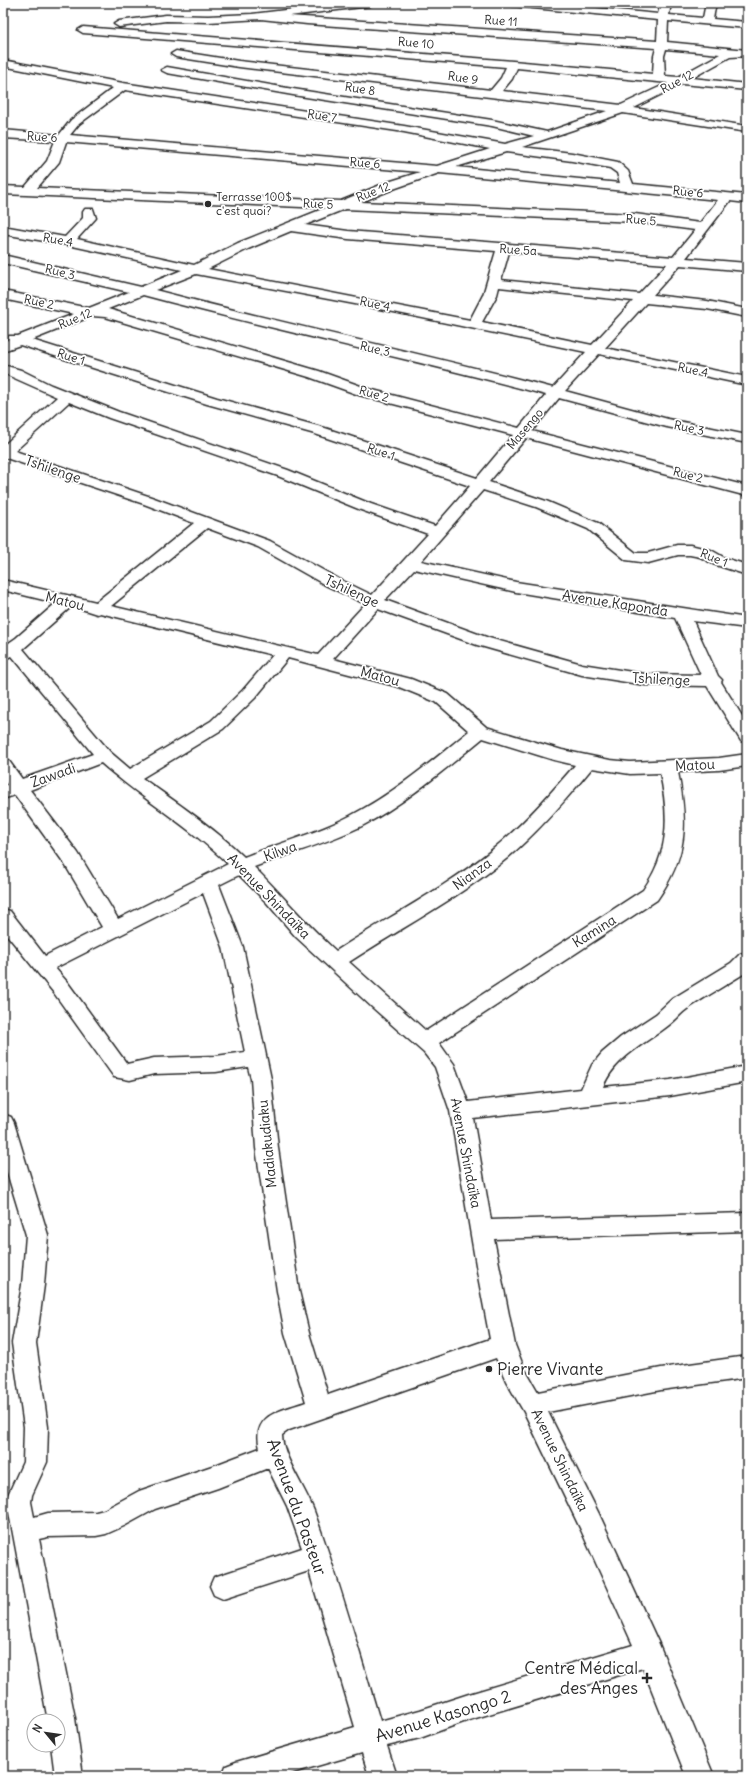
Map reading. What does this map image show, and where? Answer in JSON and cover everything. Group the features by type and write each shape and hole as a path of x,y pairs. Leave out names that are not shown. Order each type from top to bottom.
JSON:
{"street":[{"path":"142,89 167,70 176,54 208,19 262,16 370,3"},
{"path":"517,3 708,20 747,25"},
{"path":"659,78 659,56 662,45 663,16 666,3"},
{"path":"708,20 710,8 714,3"},
{"name":"Rue 10","path":"208,19 190,15 83,30 513,64 543,63 747,88"},
{"name":"Rue 11","path":"262,16 550,42 662,45 742,52"},
{"name":"Rue 12","path":"3,347 197,269 223,255 340,205 434,170 549,135 622,110 682,80 728,54 742,52"},
{"name":"Rue 9","path":"176,54 622,110 747,129"},
{"name":"Rue 7","path":"3,63 123,86 404,129 505,148 572,157 620,168 624,174 627,186"},
{"path":"493,95 506,78 513,64"},
{"name":"Rue 8","path":"167,70 293,92 492,123 549,135"},
{"path":"27,192 53,162 62,138 81,115 123,86"},
{"name":"Rue 6","path":"3,134 627,186 747,199"},
{"name":"Rue 5","path":"3,190 635,218 704,227"},
{"name":"Masengo","path":"322,662 480,484 555,394 676,262 727,197"},
{"path":"68,241 88,221 90,218 89,212"},
{"name":"Rue 5a","path":"290,227 348,236 747,267"},
{"name":"Rue 4","path":"3,230 68,241 224,276 360,301 747,381"},
{"path":"4,260 33,236"},
{"path":"474,325 490,295 503,249"},
{"name":"Rue 3","path":"4,260 142,291 252,320 491,376 667,423 747,439"},
{"path":"494,283 707,305 747,313"},
{"name":"Rue 2","path":"3,295 80,310 106,313 226,348 364,392 747,491"},
{"name":"Rue 1","path":"3,336 212,401 320,431 541,504 584,521 601,532 632,557 648,558 677,550 690,550 747,570"},
{"path":"3,369 162,433 283,473 366,507 438,532"},
{"path":"4,453 67,396"},
{"name":"Tshilenge","path":"4,453 148,501 278,550 314,573 375,602 462,635 585,670 612,676 653,680 714,680"},
{"path":"97,609 205,522"},
{"name":"Avenue Kaponda","path":"410,563 516,587 682,614 691,637 730,710 747,737"},
{"name":"Matou","path":"3,585 97,609 389,678 432,693 451,705 480,731 587,762 630,768 719,764 747,760"},
{"path":"8,651 39,628 68,601"},
{"path":"682,614 747,623"},
{"name":"Avenue Shindaïka","path":"8,651 54,697 83,729 104,756 129,778 223,848 274,898 303,932 425,1042 439,1056 444,1064 461,1111 481,1230 503,1345 514,1373 532,1404 590,1522 650,1653 700,1776"},
{"path":"129,778 217,725 249,694 284,652"},
{"name":"Kilwa","path":"42,966 240,866 263,856 338,830 358,820 425,775 480,731"},
{"name":"Zawadi","path":"11,790 104,756"},
{"name":"Nianza","path":"336,961 358,946 442,896 497,856 543,814 587,762"},
{"path":"3,766 11,790 48,830 71,858 114,930"},
{"name":"Kamina","path":"425,1042 650,895 661,882 667,870 674,842 675,810 668,767"},
{"name":"Madiakudiaku","path":"208,881 233,947 261,1079 274,1208 288,1291 301,1347 320,1409"},
{"path":"3,916 9,934 42,966 61,988 121,1071 130,1072 154,1066 216,1064 256,1058"},
{"path":"589,1096 599,1071 614,1055 628,1043 663,1019 679,1004 738,968 747,959"},
{"path":"461,1111 670,1088 747,1074"},
{"path":"4,1131 37,1235 34,1285 24,1344 36,1427 35,1462 20,1495 19,1502 26,1531 61,1718 69,1776"},
{"path":"481,1230 747,1222"},
{"name":"Avenue du Pasteur","path":"383,1776 339,1628 300,1508 275,1454 269,1437 271,1429 281,1422 503,1345"},
{"path":"532,1404 647,1381 747,1367"},
{"path":"26,1531 48,1525 96,1524 106,1522 148,1499 218,1476 275,1454"},
{"path":"223,1586 316,1556"},
{"name":"Avenue Kasongo 2","path":"236,1776 343,1744 371,1738 420,1724 469,1707 650,1653"}],"place":[{"name":"Terrasse 100$ c'est quoi?","path":"208,204"},
{"name":"Pierre Vivante","path":"489,1369"},
{"name":"Centre Médical des Anges","path":"647,1678"}]}
